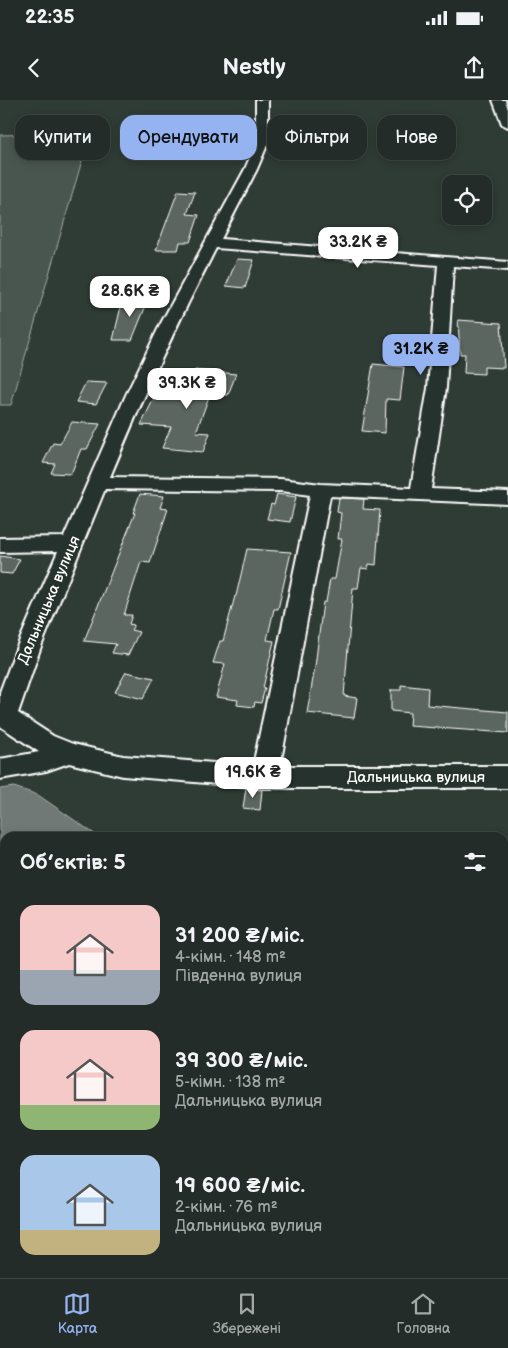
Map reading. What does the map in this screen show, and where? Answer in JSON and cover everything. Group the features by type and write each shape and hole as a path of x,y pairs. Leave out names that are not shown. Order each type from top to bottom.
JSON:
{"street":[{"name":"Дальницька вулиця","path":"262,100 262,143 251,169 164,334 135,396 28,649 2,719 44,743 68,753 123,766 264,777 508,777"},
{"path":"499,100 508,124"},
{"path":"211,243 508,266"},
{"path":"420,495 437,388 446,260"},
{"path":"98,484 281,485 321,490 508,498"},
{"path":"264,777 321,490"},
{"path":"0,545 72,544"},
{"path":"0,769 46,761 68,753"}],"shaded area":[{"path":"0,135 15,135 15,160 82,160 11,405 0,405"},
{"path":"14,787 38,795 92,832 0,832 0,789"}],"building":[{"path":"178,191 195,192 187,214 199,215 190,242 180,242 178,250 156,250"},
{"path":"237,259 254,260 245,288 226,286"},
{"path":"123,298 149,298 132,340 113,340"},
{"path":"458,320 501,323 504,368 484,367 484,374 464,373 465,354 460,354"},
{"path":"373,364 404,367 400,400 386,399 385,433 362,431"},
{"path":"195,370 236,374 228,395 210,394 196,432 210,433 203,452 162,448 171,427 141,425 158,390 186,392"},
{"path":"86,382 107,383 96,404 76,402"},
{"path":"72,422 100,424 87,449 81,449 71,474 51,473 55,464 43,463 53,443 60,444"},
{"path":"140,494 164,496 160,508 168,509 150,563 141,562 124,615 132,615 129,624 134,625 131,630 139,632 128,655 112,653 116,644 84,641 135,513 133,513"},
{"path":"277,494 296,497 290,522 267,519 271,504 274,505"},
{"path":"339,498 364,499 363,509 380,510 376,565 369,564 368,569 361,568 358,588 353,588 344,696 357,698 354,718 307,713 323,602 326,602 330,579 335,579 342,539 338,539 341,513 337,512"},
{"path":"247,549 291,552 278,609 274,609 267,640 274,641 263,688 265,688 261,703 255,702 254,707 237,705 238,700 216,697 225,664 213,663 220,641 223,641"},
{"path":"0,556 20,559 12,574 0,573"},
{"path":"126,672 154,678 143,699 115,692"},
{"path":"401,685 428,688 427,705 508,712 508,733 409,726 410,713 391,711 391,690 401,690"},
{"path":"246,788 262,790 260,810 243,808"}]}
